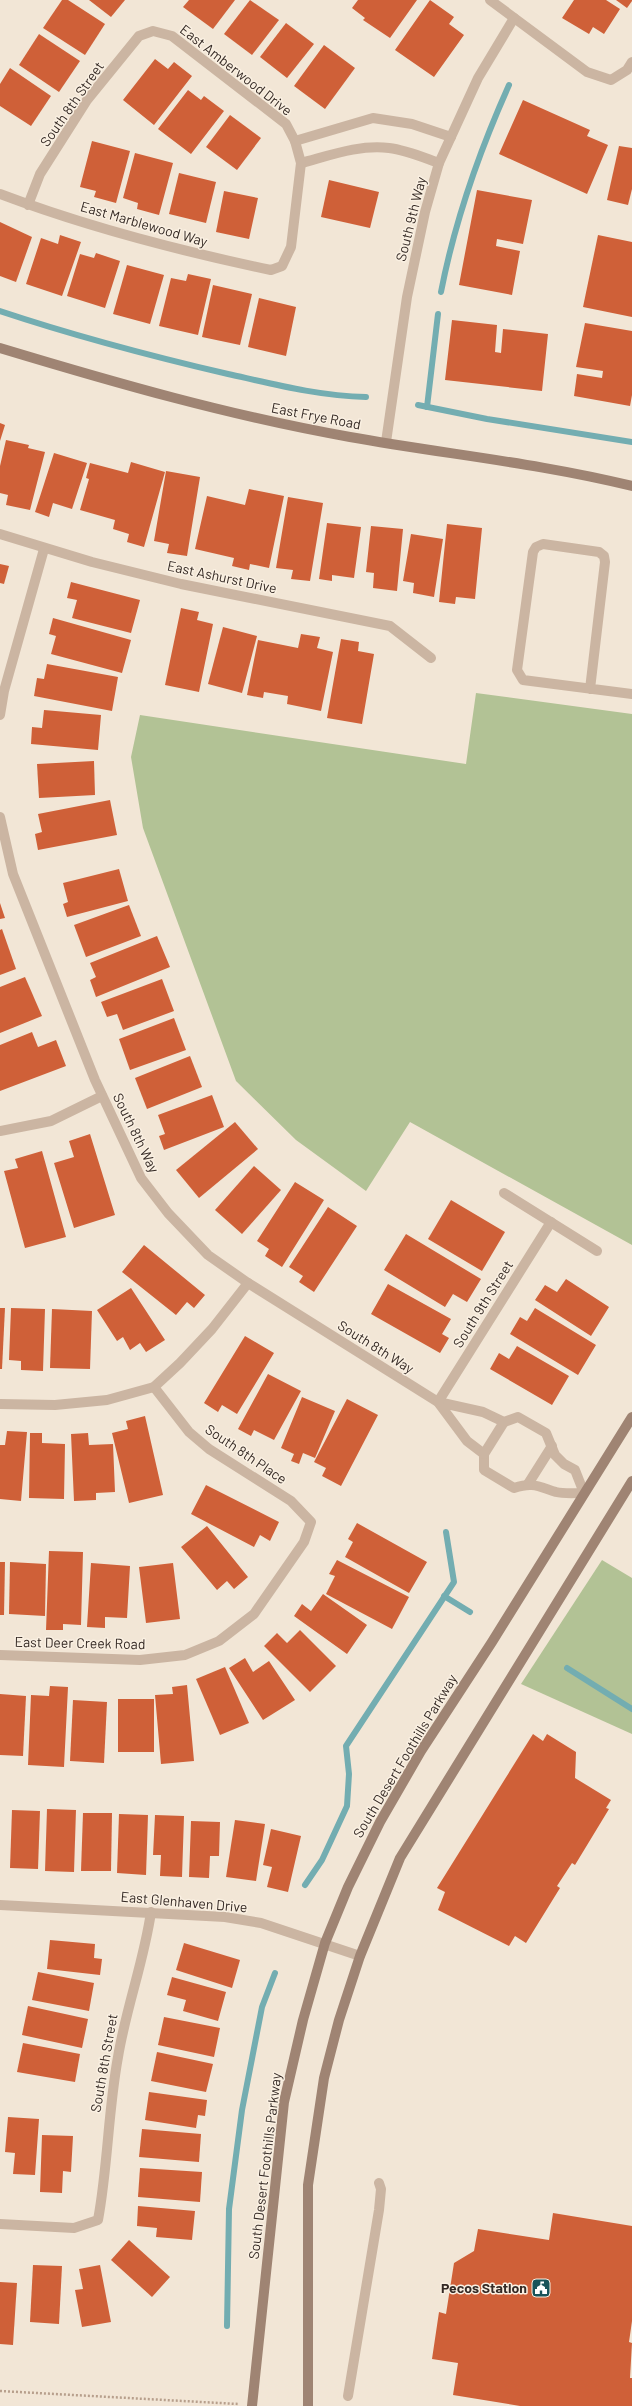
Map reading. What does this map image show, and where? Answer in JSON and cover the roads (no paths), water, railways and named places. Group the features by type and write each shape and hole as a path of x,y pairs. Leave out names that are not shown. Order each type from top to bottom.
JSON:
{"street":[{"path":"490,0 588,72 611,80 627,70 632,62"},
{"name":"South 9th Way","path":"386,442 407,297 425,212 439,163 478,78 514,18"},
{"name":"East Amberwood Drive","path":"153,31 172,36 286,124 295,140 301,163"},
{"name":"South 8th Street","path":"28,205 40,174 87,100 139,36 153,31"},
{"path":"295,140 373,118 412,124 451,138"},
{"path":"301,163 372,147 389,148 408,152 439,163"},
{"name":"East Marblewood Way","path":"0,194 28,205 232,262 271,270 282,266 291,246 301,163"},
{"name":"East Frye Road","path":"0,348 210,408 299,427 544,468 632,486"},
{"name":"East Ashurst Drive","path":"0,534 44,549 181,584 390,626 431,658"},
{"path":"590,689 605,562 604,556 599,552 543,544 536,547 533,552 517,670 518,675 523,680 590,689 632,694"},
{"path":"0,715 4,691 44,549"},
{"name":"South 8th Way","path":"0,817 13,874 102,1096 140,1178 168,1213 208,1255 248,1283 438,1402 483,1412 504,1422"},
{"path":"0,1131 52,1121 102,1096"},
{"path":"504,1193 596,1251"},
{"name":"South 9th Street","path":"438,1402 551,1222"},
{"path":"0,1404 54,1405 107,1400 154,1386 180,1363 212,1329 248,1283"},
{"name":"South 8th Place","path":"154,1386 189,1432 209,1450 291,1501 311,1522"},
{"name":"South 8th Way","path":"438,1402 467,1441 484,1454"},
{"path":"518,1417 546,1433 552,1446 555,1456 574,1470 584,1493 557,1492 543,1486 528,1484 514,1488 484,1470 484,1454 504,1422 518,1417"},
{"name":"South Desert Foothills Parkway","path":"252,2405 284,2102 306,2006 325,1943 348,1888 380,1822 421,1751 632,1417"},
{"path":"528,1484 552,1446"},
{"path":"308,2406 307,2223 310,2164 329,2057 360,1956 400,1858 632,1481"},
{"name":"East Deer Creek Road","path":"0,1655 140,1660 185,1655 219,1641 254,1614 304,1542 311,1522"},
{"name":"East Glenhaven Drive","path":"0,1905 225,1917 261,1923 325,1943 360,1956"},
{"name":"South 8th Street","path":"0,2224 74,2228 98,2220 103,2195 110,2107 118,2056 127,2011 147,1939 151,1912"},
{"path":"348,2396 379,2210 381,2189 379,2183"}],"waterway":[{"path":"441,292 453,239 469,187 488,135 509,85"},
{"path":"0,311 113,345 228,374 314,392 366,397"},
{"path":"427,407 438,314"},
{"path":"418,405 487,419 632,442"},
{"path":"305,1885 322,1860 347,1806 349,1774 346,1746 454,1582 446,1532"},
{"path":"444,1596 470,1612"},
{"path":"567,1668 632,1709"},
{"path":"227,2326 229,2209 242,2110 262,2007 275,1973"}],"place":[{"name":"Pecos Station","path":"541,2288"}]}
